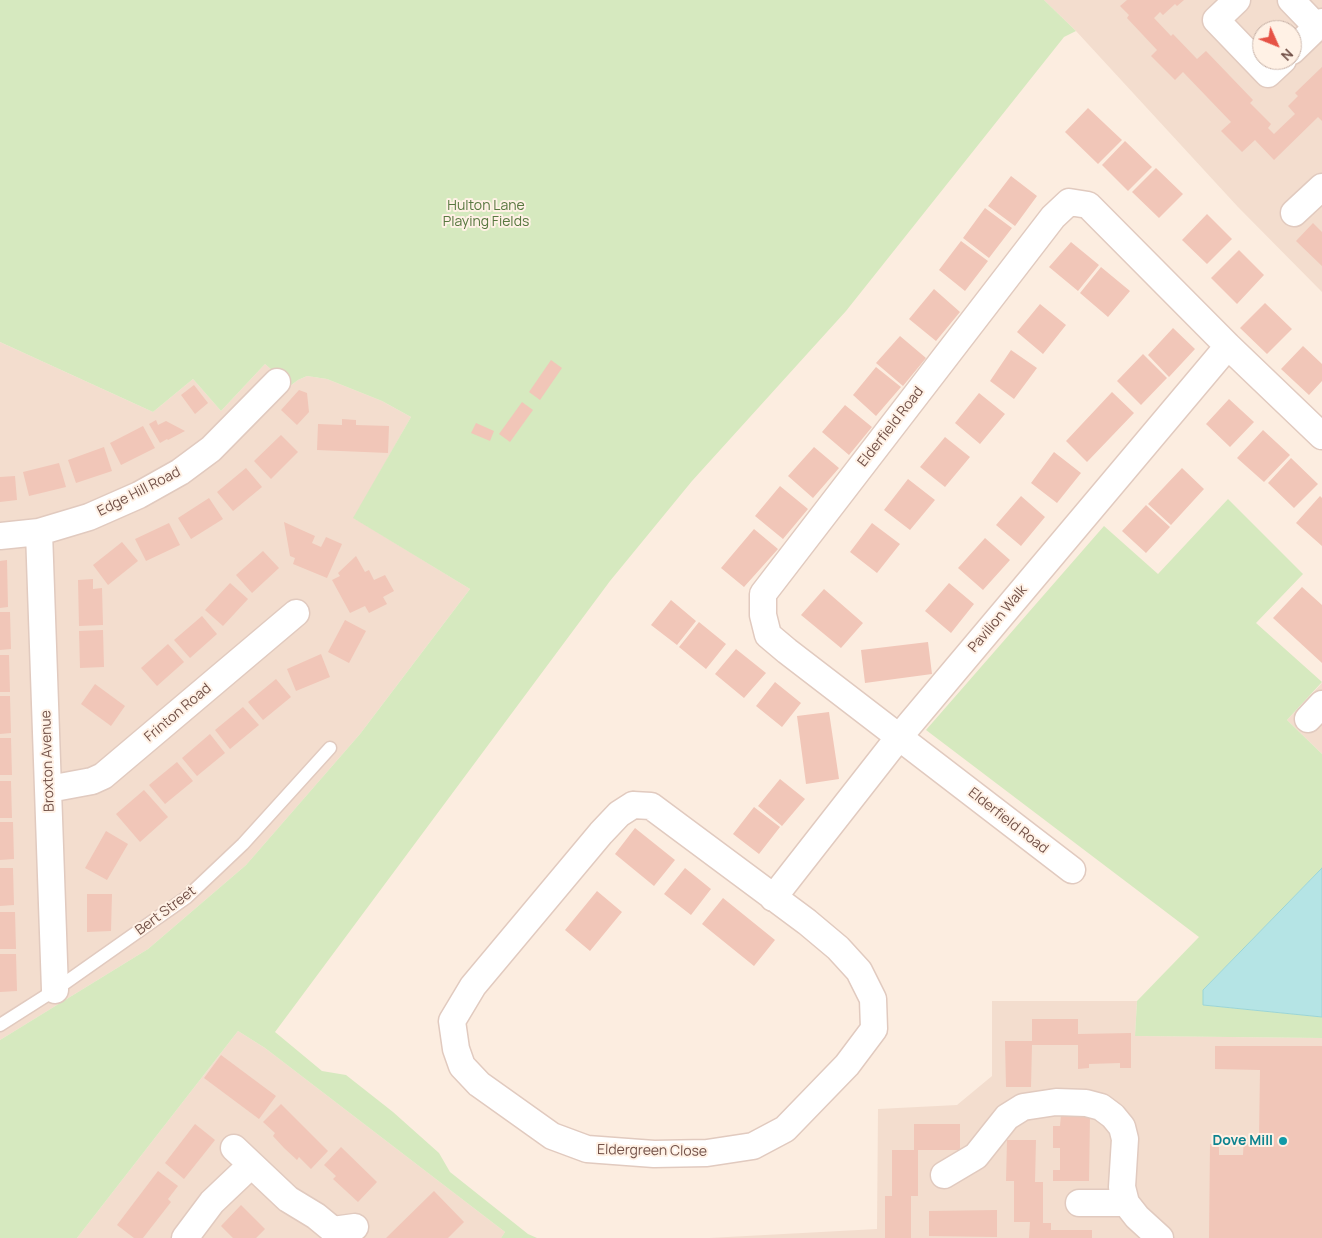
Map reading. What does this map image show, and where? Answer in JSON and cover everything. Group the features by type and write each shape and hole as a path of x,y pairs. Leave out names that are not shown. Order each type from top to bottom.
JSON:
{"street":[{"path":"1237,0 1216,20 1252,57"},
{"path":"1291,0 1319,24 1302,41"},
{"path":"1294,213 1322,186"},
{"name":"Elderfield Road","path":"1072,870 768,635 763,615 764,594 1053,218 1069,202 1088,205 1228,346 1322,436"},
{"name":"Pavilion Walk","path":"773,898 899,736 1228,346"},
{"name":"Edge Hill Road","path":"0,536 39,532 89,517 139,495 180,472 212,449 277,382"},
{"name":"Broxton Avenue","path":"39,532 55,990"},
{"name":"Frinton Road","path":"49,789 92,781 103,776 296,613"},
{"name":"Eldergreen Close","path":"633,805 651,806 773,898 838,948 859,971 873,999 874,1029 847,1065 798,1116 785,1128 753,1146 707,1154 654,1154 587,1149 552,1136 479,1084 462,1066 456,1049 452,1021 473,986 601,833 619,814 633,805"},
{"path":"944,1175 976,1156 999,1112 1056,1102 1086,1103 1101,1107 1114,1116 1122,1127 1126,1139 1122,1187 1126,1203 1160,1238"},
{"path":"185,1238 212,1202 242,1156 288,1199 340,1232"},
{"path":"1079,1203 1126,1203"}],"lane":[{"name":"Bert Street","path":"0,1025 55,990 187,898 242,844 330,748"}],"shaded area":[{"path":"1044,0 1322,0 1322,292 1238,207 1076,31"},
{"path":"0,342 153,412 193,379 221,411 265,364 290,386 307,376 327,379 382,401 411,417 354,518 470,589 360,734 246,865 148,949 0,1040"},
{"path":"1322,683 1322,754 1287,720"},
{"path":"992,1001 1137,1001 1135,1036 1322,1038 1322,1238 709,1238 877,1229 878,1109 957,1105 992,1076"},
{"path":"238,1031 265,1048 505,1232 501,1238 77,1238"}],"green space":[{"name":"Hulton Lane Playing Fields","path":"0,0 1044,0 1076,31 1064,37 846,311 692,481 610,581 275,1032 322,1071 346,1075 393,1112 439,1153 450,1172 528,1234 537,1238 501,1238 505,1232 265,1048 238,1031 77,1238 0,1238 0,1040 148,949 246,865 360,734 470,589 353,518 411,417 382,401 327,379 307,376 290,386 265,364 221,411 193,379 153,412 0,342"},
{"path":"1228,499 1303,574 1256,623 1322,682 1287,720 1322,754 1322,868 1203,990 1203,1005 1322,1017 1322,1038 1135,1036 1137,1001 1199,937 926,730 1104,526 1158,574"}],"water":[{"path":"1322,868 1322,1017 1203,1005 1203,990"}],"building":[{"path":"1127,0 1184,0 1177,6 1175,4 1163,15 1160,12 1154,18 1171,36 1173,34 1197,59 1206,51 1253,100 1250,103 1271,124 1268,128 1274,134 1295,114 1288,106 1298,96 1295,93 1322,67 1322,121 1318,117 1274,160 1255,140 1242,152 1221,131 1231,122 1183,72 1175,80 1151,56 1157,50 1127,18 1129,15 1120,6"},
{"path":"1088,108 1122,140 1098,164 1065,132"},
{"path":"1125,141 1152,167 1128,191 1102,165"},
{"path":"1156,168 1183,194 1159,218 1132,192"},
{"path":"1011,176 1037,196 1015,226 988,206"},
{"path":"985,208 1012,228 989,258 963,238"},
{"path":"1207,214 1232,239 1207,264 1182,240"},
{"path":"1313,223 1322,232 1322,266 1296,241"},
{"path":"961,241 988,261 965,291 939,270"},
{"path":"1071,242 1099,265 1078,291 1049,267"},
{"path":"1239,250 1264,275 1237,304 1211,278"},
{"path":"1101,267 1130,291 1108,317 1080,293"},
{"path":"934,289 960,312 936,341 909,319"},
{"path":"1265,303 1292,329 1267,354 1240,328"},
{"path":"1040,304 1066,325 1043,354 1017,332"},
{"path":"1173,328 1195,349 1169,377 1148,355"},
{"path":"900,336 926,358 903,386 876,363"},
{"path":"1303,346 1322,364 1322,381 1309,395 1281,369"},
{"path":"1011,350 1037,368 1014,399 990,381"},
{"path":"1143,354 1167,378 1141,405 1117,381"},
{"path":"551,360 562,368 540,400 529,392"},
{"path":"876,367 901,387 876,416 853,395"},
{"path":"194,385 208,403 195,414 181,395"},
{"path":"299,390 307,393 309,412 297,425 281,410"},
{"path":"1112,392 1134,413 1087,462 1066,441"},
{"path":"979,393 1005,414 980,444 955,423"},
{"path":"1229,399 1254,422 1230,447 1206,424"},
{"path":"522,402 533,410 510,442 499,434"},
{"path":"845,405 872,427 849,455 822,432"},
{"path":"342,419 356,420 356,425 389,426 388,453 317,450 318,424 342,425"},
{"path":"156,420 158,425 166,421 185,431 160,443 149,424"},
{"path":"476,423 494,431 490,441 471,433"},
{"path":"143,426 155,448 121,465 110,443"},
{"path":"1263,430 1290,455 1264,482 1237,458"},
{"path":"281,435 298,452 271,479 254,461"},
{"path":"945,437 970,457 945,487 920,467"},
{"path":"104,447 112,471 76,483 68,460"},
{"path":"814,447 839,468 813,498 788,476"},
{"path":"1054,452 1081,473 1057,503 1031,483"},
{"path":"1291,458 1318,484 1294,508 1268,483"},
{"path":"59,463 66,487 29,496 23,472"},
{"path":"246,468 262,487 233,511 217,492"},
{"path":"1182,468 1204,489 1171,525 1148,504"},
{"path":"15,476 17,500 0,502 0,477"},
{"path":"908,479 935,500 910,530 884,510"},
{"path":"780,486 808,509 783,539 755,516"},
{"path":"1021,496 1045,517 1021,546 996,525"},
{"path":"1320,496 1322,498 1322,546 1296,523"},
{"path":"209,498 223,519 191,539 178,518"},
{"path":"1146,505 1170,527 1146,553 1122,531"},
{"path":"284,522 315,536 312,543 321,547 326,537 342,544 327,578 293,564 295,558 290,556"},
{"path":"169,523 180,545 146,561 135,539"},
{"path":"872,523 900,544 877,573 850,552"},
{"path":"754,529 778,549 744,587 721,568"},
{"path":"985,538 1010,560 983,590 958,568"},
{"path":"122,542 138,561 108,585 93,565"},
{"path":"263,551 279,568 252,593 236,575"},
{"path":"356,556 365,572 369,570 374,580 385,575 394,591 383,597 387,604 369,613 365,606 350,613 332,580 340,576 338,573"},
{"path":"7,560 8,607 0,608 0,561"},
{"path":"93,579 93,589 102,588 103,625 79,626 78,580"},
{"path":"230,583 248,599 223,626 205,610"},
{"path":"949,583 974,604 951,633 925,611"},
{"path":"1302,587 1322,605 1322,663 1273,618"},
{"path":"824,589 863,623 841,648 801,615"},
{"path":"671,600 696,621 677,645 651,625"},
{"path":"0,612 10,612 11,649 0,650"},
{"path":"202,616 217,634 190,658 174,640"},
{"path":"345,620 366,631 349,663 328,652"},
{"path":"699,622 726,644 706,669 679,647"},
{"path":"103,630 104,667 80,668 79,631"},
{"path":"928,642 932,674 865,683 861,650"},
{"path":"168,644 184,662 157,686 141,668"},
{"path":"736,649 766,673 744,698 715,674"},
{"path":"321,654 330,677 296,691 287,669"},
{"path":"0,655 9,655 10,692 0,692"},
{"path":"276,679 291,697 263,720 248,702"},
{"path":"775,682 801,703 782,727 756,706"},
{"path":"95,684 125,706 111,726 81,704"},
{"path":"0,696 10,696 11,733 0,734"},
{"path":"243,707 259,725 230,749 215,730"},
{"path":"829,712 839,779 806,784 797,716"},
{"path":"210,734 225,753 197,776 182,758"},
{"path":"0,738 11,738 12,775 0,775"},
{"path":"177,762 193,781 165,804 149,785"},
{"path":"780,779 805,799 782,826 758,806"},
{"path":"0,781 11,781 12,818 0,818"},
{"path":"144,790 168,817 140,842 116,814"},
{"path":"754,807 780,827 759,854 733,834"},
{"path":"0,822 13,822 14,859 0,860"},
{"path":"635,828 675,860 654,886 615,854"},
{"path":"106,831 128,844 107,880 85,868"},
{"path":"0,868 13,868 14,905 0,906"},
{"path":"685,868 711,889 691,915 664,894"},
{"path":"597,891 622,912 590,951 565,930"},
{"path":"87,894 112,894 111,931 87,932"},
{"path":"723,898 775,940 754,966 702,924"},
{"path":"0,912 15,912 16,949 0,949"},
{"path":"0,954 16,954 17,991 0,992"},
{"path":"1032,1019 1078,1019 1078,1034 1131,1033 1131,1068 1120,1068 1120,1063 1089,1064 1089,1068 1078,1069 1078,1045 1032,1045 1031,1087 1006,1087 1005,1041 1032,1041"},
{"name":"Dove Mill","path":"1215,1046 1322,1046 1322,1238 1209,1238 1210,1144 1219,1144 1219,1155 1243,1155 1244,1138 1259,1138 1260,1070 1215,1069"},
{"path":"221,1055 276,1096 259,1119 204,1078"},
{"path":"281,1104 328,1151 311,1169 299,1157 297,1160 284,1148 273,1136 275,1133 263,1122"},
{"path":"1061,1115 1090,1115 1089,1181 1053,1181 1053,1170 1060,1170 1060,1148 1053,1148 1053,1126 1060,1126"},
{"path":"195,1124 215,1140 184,1179 165,1163"},
{"path":"914,1124 960,1124 960,1150 918,1150 918,1196 911,1196 911,1238 885,1238 885,1196 892,1196 892,1150 914,1150"},
{"path":"1007,1140 1036,1140 1035,1182 1043,1182 1043,1223 1051,1223 1051,1230 1092,1230 1092,1238 1029,1238 1030,1222 1014,1222 1014,1181 1006,1181"},
{"path":"341,1147 377,1182 358,1202 333,1179 336,1176 324,1165"},
{"path":"158,1171 178,1186 168,1199 171,1202 143,1238 134,1238 117,1225"},
{"path":"434,1191 464,1222 448,1238 386,1238"},
{"path":"241,1205 265,1229 256,1238 233,1238 221,1226"},
{"path":"997,1210 997,1237 929,1236 929,1211"}],"place":[{"name":"Dove Mill","path":"1283,1141"}]}
